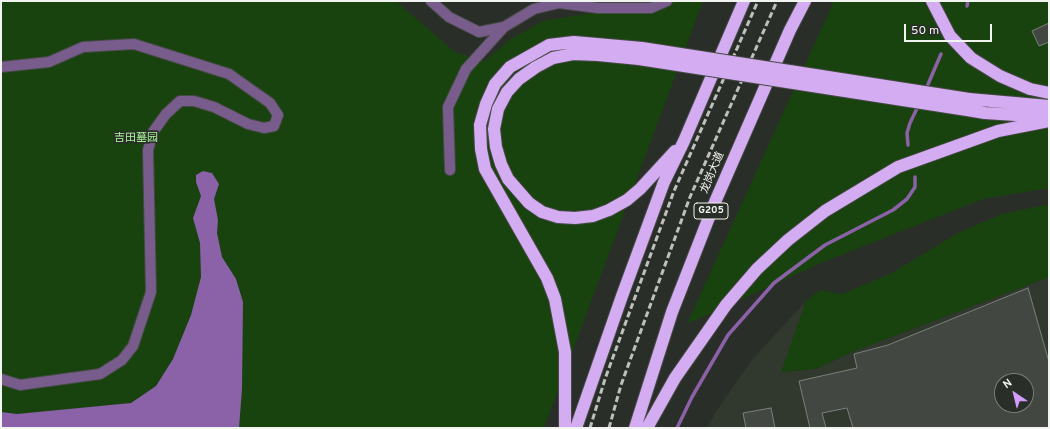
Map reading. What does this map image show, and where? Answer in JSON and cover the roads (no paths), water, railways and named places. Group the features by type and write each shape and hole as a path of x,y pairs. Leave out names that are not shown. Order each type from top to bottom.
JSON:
{"highway":[{"path":"576,428 664,182 684,141 744,1"},
{"name":"龙岗大道","path":"635,428 672,312 715,202 804,1"},
{"path":"932,1 950,36 971,58 1000,76 1030,89 1049,93"},
{"path":"564,428 565,352 555,299 547,278 485,169 480,149 480,125 486,104 495,84 510,67 549,45 574,42 640,54 968,104 1049,106"},
{"path":"640,54 573,54 553,58 536,67 519,79 507,92 498,109 494,129 496,147 508,179 529,203 542,212 558,217 575,218 593,216 609,210 627,200 640,189 684,141"},
{"path":"968,104 986,113 1049,117"},
{"path":"646,428 674,378 726,305 757,269 788,240 825,211 898,167 998,131 1049,121"}],"street":[{"path":"431,1 449,17 479,32 504,27 534,10 559,2 598,8 651,8 667,1"},
{"path":"450,170 448,107 466,69 504,27"},
{"path":"1,67 49,62 83,47 134,44 229,74 270,103 278,115 274,126 264,128 248,124 214,107 194,101 180,101 166,114 153,132 148,150 151,292 133,346 122,360 100,374 20,386 1,379"}],"waterway":[{"path":"967,6 968,1"},
{"path":"926,89 941,54"},
{"path":"908,145 907,133 919,104"},
{"path":"677,428 692,397 728,335 774,283 825,245 893,210 907,199 915,187 915,177"}],"railway":[{"path":"590,428 605,379 674,191 758,1"},
{"path":"609,428 621,385 690,197 777,1"}],"park label":[{"name":"吉田墓园","path":"136,139"}]}
